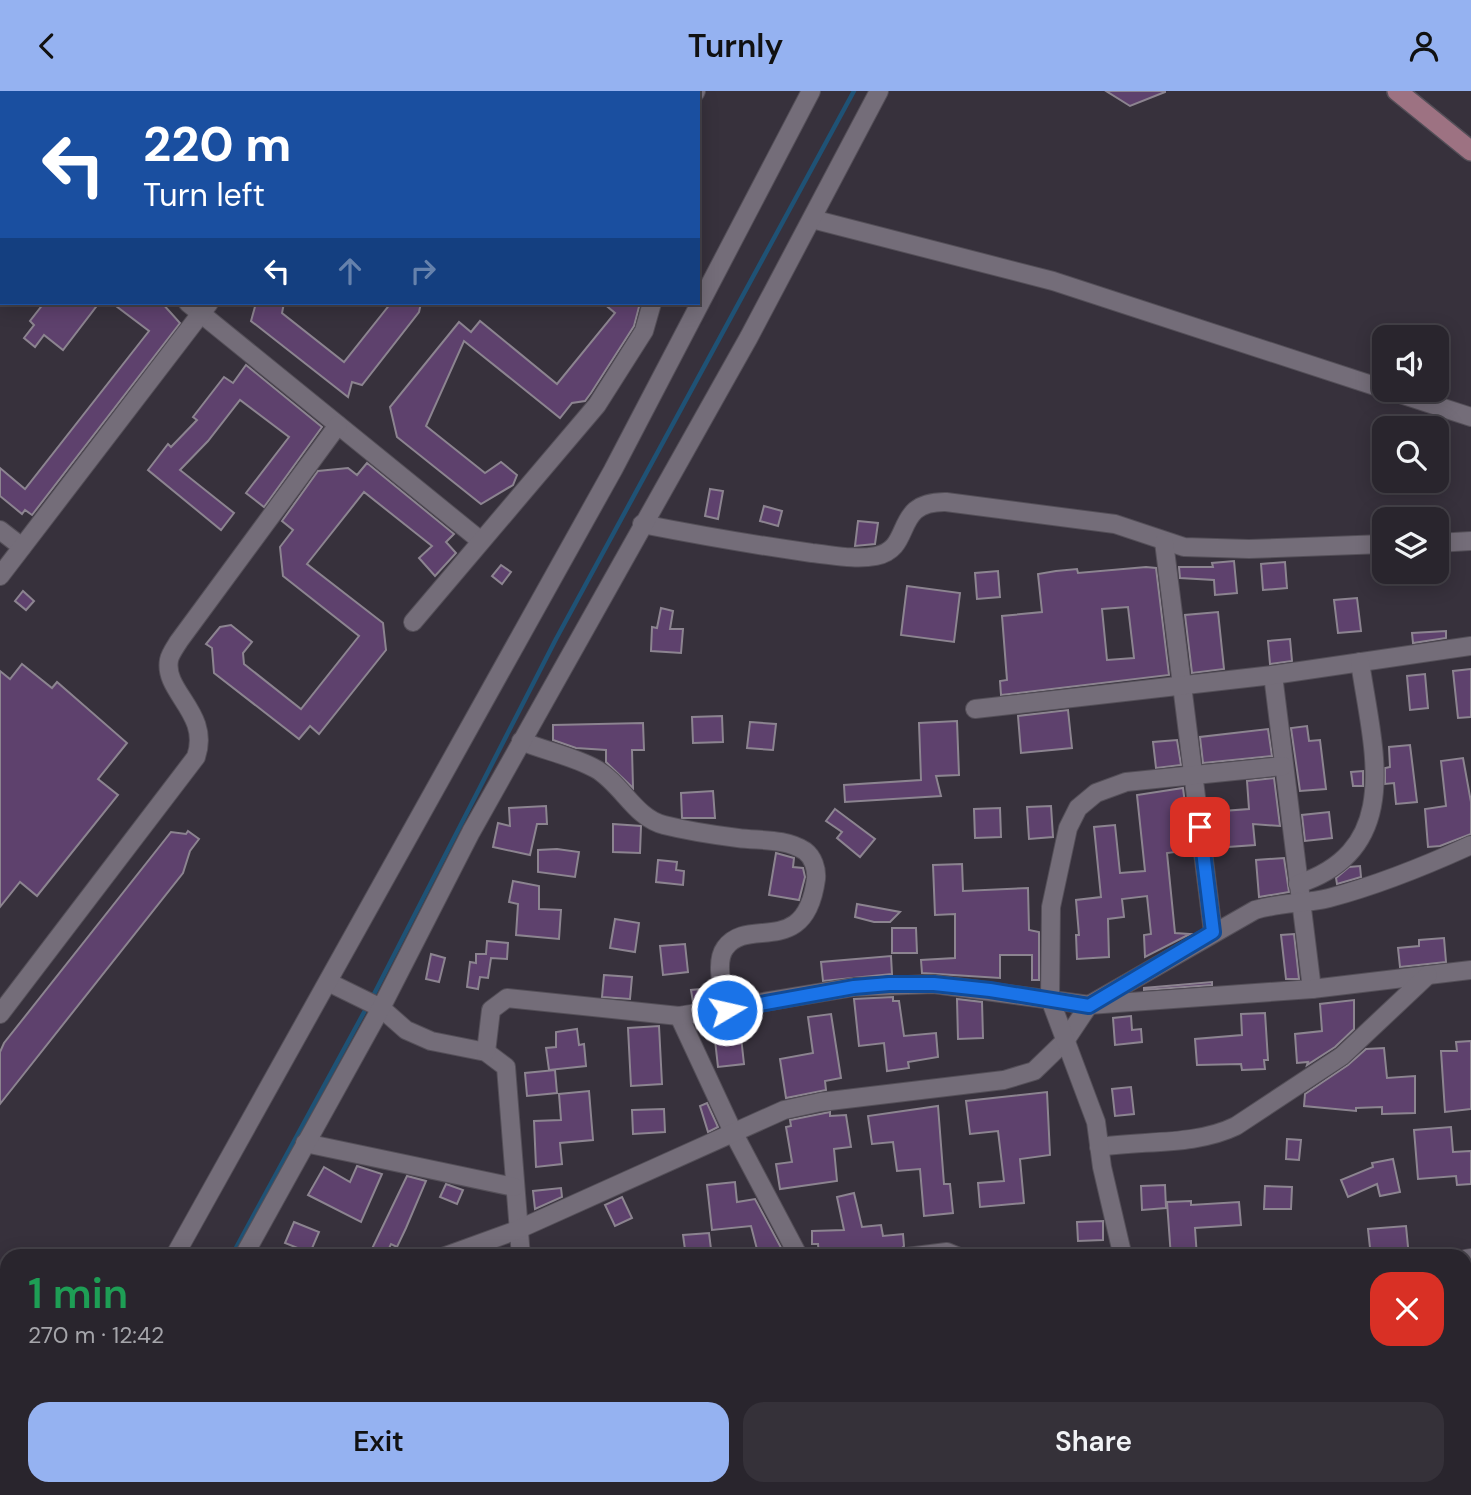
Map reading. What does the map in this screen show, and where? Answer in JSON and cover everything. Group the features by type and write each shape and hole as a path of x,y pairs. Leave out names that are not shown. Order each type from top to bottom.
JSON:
{"main road":[{"path":"1397,91 1471,151"}],"street":[{"path":"700,303 811,91"},
{"path":"247,1249 381,1008 521,741 749,337 879,91"},
{"path":"811,219 1053,281 1372,385"},
{"path":"413,622 597,405 645,331 652,305"},
{"path":"178,1249 451,756 613,470 699,305"},
{"path":"0,576 199,306 338,425 481,541"},
{"path":"1424,402 1471,417"},
{"path":"0,1014 196,757 200,733 170,675 169,660 179,641 338,425"},
{"path":"642,524 853,558 877,556 889,551 896,545 908,518 918,507 932,502 946,502 1115,524 1139,530 1164,542 1198,548 1372,544"},
{"path":"0,530 22,547"},
{"path":"1449,542 1471,541"},
{"path":"1164,542 1213,932"},
{"path":"975,709 1273,675 1471,646"},
{"path":"465,1249 517,1230 784,1110 821,1102 1017,1077 1034,1071 1065,1041 1089,1006 1213,932 1255,910 1299,892 1348,852 1373,813 1376,790 1360,662"},
{"path":"1273,675 1312,989"},
{"path":"521,741 596,769 615,783 650,820 739,838 779,841 808,853 815,864 817,876 802,918 793,927 738,938 727,944 721,954 721,975 727,1010"},
{"path":"1121,1249 1096,1122 1050,999 1051,908 1060,856 1078,808 1096,793 1125,782 1283,766"},
{"path":"1299,892 1325,899 1359,889 1471,845"},
{"path":"486,1052 491,1010 507,998 679,1016 854,987 934,984 1089,1006 1312,989 1471,970"},
{"path":"1099,1146 1219,1135 1342,1056 1429,975"},
{"path":"328,982 381,1008 406,1030 431,1041 486,1052 506,1067 520,1249"},
{"path":"679,1016 733,1132 795,1249"},
{"path":"305,1143 514,1187"}],"building":[{"path":"1106,91 1165,91 1165,92 1130,106"},
{"path":"42,305 97,305 63,350 44,335 35,347 24,338 34,325 30,321"},
{"path":"115,305 164,305 180,323 32,515 25,510 22,514 0,496 0,468 25,489 149,331"},
{"path":"255,305 284,305 282,313 344,362 389,305 421,305 419,312 362,385 352,382 348,397 251,321"},
{"path":"605,305 639,305 634,326 591,393 585,401 572,403 560,418 464,341 426,426 485,473 501,462 517,475 513,485 481,504 397,437 390,407 459,322 471,332 480,321 557,384 615,313"},
{"path":"246,365 322,427 264,507 246,493 289,437 240,400 208,441 180,470 234,513 221,530 148,470 168,444 171,447 197,420 193,417 224,377 233,383"},
{"path":"367,463 454,534 446,542 456,553 435,576 419,558 432,546 364,492 307,564 383,623 386,650 319,734 310,726 299,739 214,673 212,648 206,644 220,627 231,625 252,642 243,653 244,664 301,709 359,636 283,576 280,547 293,530 282,521 318,471 348,468 357,475"},
{"path":"710,489 723,491 718,519 705,516"},
{"path":"764,506 782,511 778,526 760,521"},
{"path":"858,521 878,523 875,544 855,546"},
{"path":"1234,561 1237,593 1215,595 1214,580 1180,578 1179,567 1213,567 1212,563"},
{"path":"1285,562 1287,588 1263,590 1261,564"},
{"path":"501,565 511,572 502,584 492,576"},
{"path":"1156,568 1169,675 1001,695 1000,681 1007,680 1002,616 1042,612 1038,574 1077,569 1078,573","holes":["1128,607 1134,658 1107,660 1102,609"]},
{"path":"998,571 1000,597 977,599 975,573"},
{"path":"907,586 960,593 954,642 901,635"},
{"path":"23,591 34,601 26,610 15,601"},
{"path":"1357,598 1361,631 1338,633 1334,600"},
{"path":"661,608 673,611 670,629 683,629 681,653 651,651 652,627 657,628"},
{"path":"1218,612 1224,669 1192,673 1185,615"},
{"path":"1446,631 1446,638 1413,643 1412,633"},
{"path":"1290,639 1292,661 1270,664 1268,641"},
{"path":"22,664 52,688 57,682 127,743 98,779 118,795 37,896 20,882 0,907 0,671 10,679"},
{"path":"1471,669 1471,717 1458,718 1453,671"},
{"path":"1425,674 1428,708 1410,710 1407,676"},
{"path":"1068,710 1072,748 1021,753 1018,716"},
{"path":"722,716 723,742 693,743 692,717"},
{"path":"957,721 959,775 936,776 941,796 845,802 844,785 921,780 919,723"},
{"path":"750,722 776,724 773,750 747,748"},
{"path":"643,723 644,750 632,750 633,788 606,762 606,750 576,748 553,740 553,725"},
{"path":"1307,726 1309,741 1320,740 1326,789 1300,791 1291,728"},
{"path":"1268,729 1272,756 1203,763 1200,737"},
{"path":"1177,740 1181,765 1156,768 1153,742"},
{"path":"1410,745 1417,802 1396,804 1394,783 1385,784 1385,768 1390,767 1389,747"},
{"path":"1463,758 1471,802 1471,834 1440,846 1428,847 1425,809 1446,806 1441,761"},
{"path":"1363,771 1363,786 1353,786 1351,772"},
{"path":"1274,778 1280,826 1253,824 1255,845 1214,848 1209,812 1249,809 1247,781"},
{"path":"1183,788 1191,850 1167,853 1175,933 1190,934 1145,957 1144,935 1151,934 1147,896 1122,899 1124,917 1108,919 1109,957 1077,959 1076,935 1079,935 1076,900 1101,897 1094,827 1115,825 1120,873 1145,871 1137,795"},
{"path":"713,791 715,818 682,818 681,793"},
{"path":"546,806 547,824 537,824 530,855 493,847 498,823 510,826 509,808"},
{"path":"1051,806 1053,837 1029,839 1027,807"},
{"path":"1000,808 1001,837 975,838 974,809"},
{"path":"835,809 875,839 860,857 837,838 842,832 826,821"},
{"path":"1329,812 1332,838 1305,841 1302,815"},
{"path":"613,824 641,826 640,853 613,852"},
{"path":"188,831 199,839 190,851 183,873 0,1104 0,1052 4,1043 171,832 186,834"},
{"path":"538,850 579,852 575,877 538,872"},
{"path":"776,853 794,858 793,867 803,868 805,877 799,900 769,895"},
{"path":"1284,858 1289,892 1259,897 1256,860"},
{"path":"658,860 677,862 676,870 684,871 683,885 656,882"},
{"path":"962,864 963,891 1028,888 1029,930 1039,932 1039,980 1032,980 1032,955 1000,955 1000,978 922,973 921,960 955,958 955,914 935,915 933,865"},
{"path":"1360,866 1361,877 1337,884 1336,878 1349,867"},
{"path":"513,881 539,886 539,909 561,910 559,939 516,935 518,904 509,902"},
{"path":"857,904 900,912 890,922 874,922 855,917"},
{"path":"615,919 639,923 635,952 610,948"},
{"path":"892,928 916,928 917,953 892,953"},
{"path":"1294,934 1299,979 1286,979 1281,935"},
{"path":"1444,938 1446,962 1400,967 1398,948 1419,946 1419,940"},
{"path":"487,941 508,943 507,959 491,958 488,978 480,977 478,989 467,987 470,962 476,963 476,954 486,954"},
{"path":"685,944 688,972 663,975 660,946"},
{"path":"431,954 445,958 439,982 426,979"},
{"path":"891,956 892,974 823,981 821,962"},
{"path":"604,975 632,977 630,999 602,997"},
{"path":"1212,982 1212,985 1144,990 1144,988"},
{"path":"711,988 713,999 693,1002 691,990"},
{"path":"893,997 893,1001 899,1001 904,1036 936,1033 938,1057 908,1062 909,1068 887,1071 884,1043 859,1046 854,999"},
{"path":"957,999 982,1002 983,1038 958,1039"},
{"path":"1354,1000 1354,1029 1335,1047 1307,1065 1308,1062 1297,1063 1295,1034 1322,1031 1320,1004"},
{"path":"1265,1013 1268,1060 1264,1060 1265,1069 1242,1070 1241,1064 1197,1065 1195,1039 1242,1035 1241,1014"},
{"path":"831,1014 841,1078 825,1081 826,1090 786,1098 780,1059 813,1053 808,1017"},
{"path":"1131,1016 1132,1030 1141,1029 1142,1042 1115,1045 1113,1018"},
{"path":"735,1018 736,1028 740,1028 744,1064 718,1067 713,1022"},
{"path":"659,1026 662,1084 631,1086 628,1028"},
{"path":"577,1029 579,1045 584,1044 586,1066 549,1070 546,1048 556,1047 556,1032"},
{"path":"1471,1041 1471,1109 1445,1112 1441,1051 1457,1051 1456,1042"},
{"path":"1384,1048 1387,1078 1415,1076 1415,1113 1382,1114 1382,1107 1356,1108 1356,1111 1304,1106 1305,1094 1348,1065 1366,1049"},
{"path":"555,1070 557,1093 527,1096 525,1073"},
{"path":"1131,1087 1134,1114 1115,1116 1112,1089"},
{"path":"589,1091 593,1140 560,1143 562,1164 536,1167 534,1121 561,1120 559,1094"},
{"path":"1047,1092 1050,1155 1020,1159 1024,1203 980,1207 978,1183 1004,1181 998,1131 970,1134 966,1101"},
{"path":"707,1103 718,1127 708,1132 700,1106"},
{"path":"938,1106 944,1184 950,1184 953,1213 924,1216 920,1169 897,1171 893,1142 872,1144 868,1116"},
{"path":"664,1109 665,1132 633,1134 632,1110"},
{"path":"830,1112 830,1116 846,1115 851,1147 834,1149 837,1181 780,1189 776,1164 792,1162 786,1127 791,1126 790,1120"},
{"path":"1451,1127 1453,1152 1471,1151 1471,1184 1457,1185 1456,1176 1418,1179 1414,1130"},
{"path":"1287,1139 1301,1140 1299,1160 1286,1159"},
{"path":"1393,1159 1400,1192 1380,1196 1377,1184 1348,1197 1341,1180 1373,1167 1372,1163"},
{"path":"357,1166 382,1174 361,1222 308,1195 324,1167 350,1182"},
{"path":"407,1176 426,1181 397,1247 391,1244 389,1249 372,1249"},
{"path":"735,1182 737,1202 755,1199 782,1249 757,1249 751,1226 712,1230 707,1185"},
{"path":"446,1184 463,1190 457,1204 440,1197"},
{"path":"1165,1185 1166,1208 1142,1210 1141,1186"},
{"path":"1265,1186 1292,1187 1291,1209 1264,1209"},
{"path":"561,1188 562,1197 535,1209 533,1191"},
{"path":"854,1193 862,1227 881,1225 883,1236 903,1234 904,1246 901,1249 818,1249 818,1244 812,1244 812,1231 844,1230 837,1197"},
{"path":"622,1197 632,1218 615,1226 605,1205"},
{"path":"1191,1201 1191,1205 1239,1202 1241,1225 1195,1228 1196,1249 1170,1249 1167,1202"},
{"path":"1103,1221 1103,1240 1078,1241 1077,1222"},
{"path":"294,1222 319,1232 312,1249 300,1249 285,1243"},
{"path":"1406,1226 1408,1249 1370,1249 1368,1229"},
{"path":"709,1233 711,1249 685,1249 683,1235"}],"waterway":[{"path":"372,998 556,639 854,91"},
{"path":"235,1249 368,1005"}],"route":[{"path":"727,1010 854,987 889,984 934,984 990,990 1089,1006 1157,968 1213,932 1200,827"}]}
